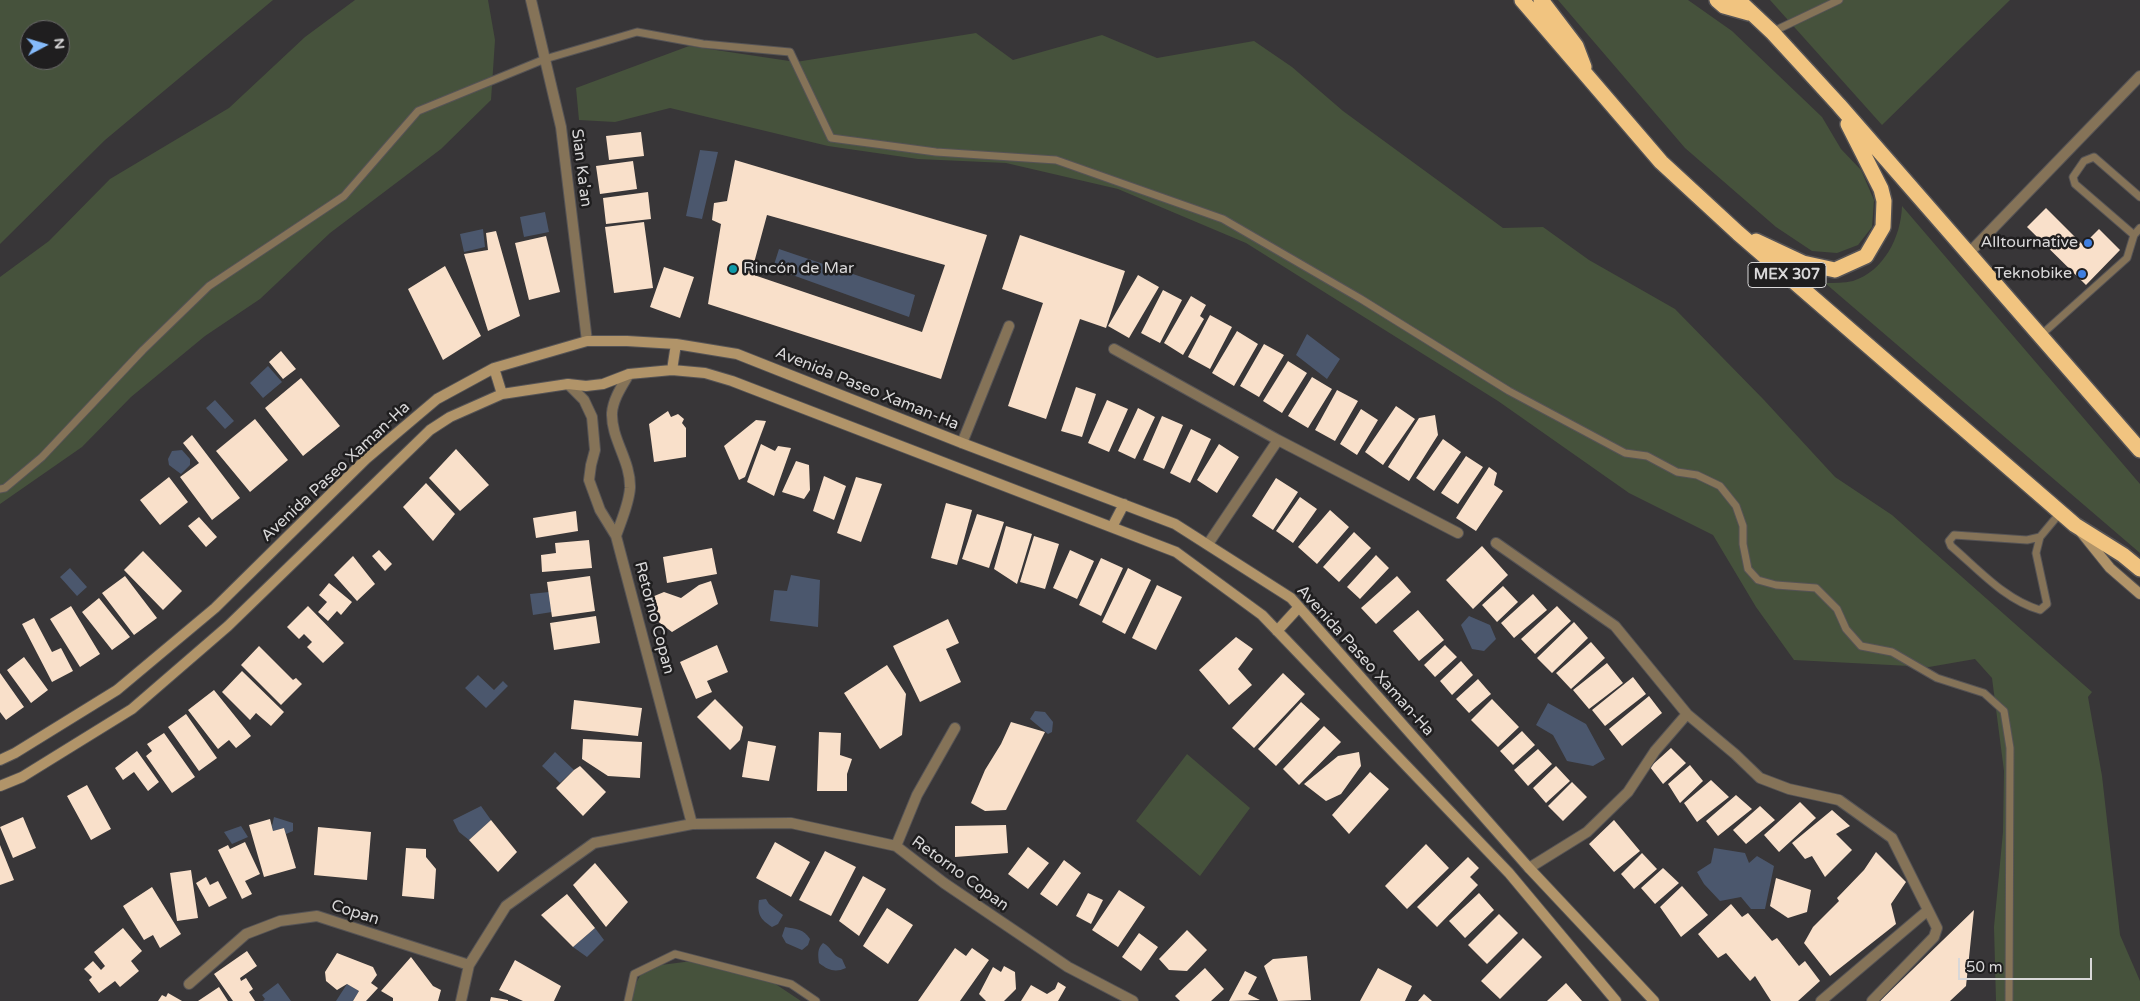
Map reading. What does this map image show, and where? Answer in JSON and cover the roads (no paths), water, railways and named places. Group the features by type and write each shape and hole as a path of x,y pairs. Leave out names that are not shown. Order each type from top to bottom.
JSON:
{"highway":[{"name":"MEX 307","path":"1522,0 1661,162 1738,233 2075,526 2123,555 2140,569"},
{"path":"1541,0 1576,46 1589,80"},
{"path":"1717,0 1724,6 1755,15"},
{"path":"1738,0 1772,32 1839,105 2140,450"},
{"path":"1738,233 1803,263 1835,270 1866,256 1883,227 1884,200 1881,189 1839,105"}],"main road":[{"name":"Avenida Paseo Xaman-Ha","path":"0,760 15,753 117,690 215,608 366,460 437,399 494,368 586,341 627,340 676,344 737,354 962,443 1175,524 1292,598 1529,868 1654,1001"},
{"path":"672,370 676,344"},
{"path":"494,368 502,394"},
{"name":"Avenida Paseo Xaman-Ha","path":"0,786 22,777 132,708 228,626 430,430 450,416 502,394 568,384 586,386 603,384 628,374 672,370 705,373 732,381 1176,552 1262,615 1508,873 1616,1001"},
{"path":"1112,527 1124,504"},
{"path":"2075,526 2110,568 2140,594"},
{"path":"1278,632 1299,607"}],"street":[{"name":"Sian Ka'an","path":"531,0 561,127 586,341"},
{"path":"1970,253 2140,76"},
{"path":"962,443 1009,326"},
{"path":"1114,349 1278,440 1458,533"},
{"path":"616,536 630,488 625,459 614,429 612,413 616,397 628,374"},
{"name":"Retorno Copan","path":"568,384 584,400 592,417 595,450 590,480 600,510 616,536 692,824"},
{"path":"1208,544 1278,440"},
{"path":"1496,543 1616,626 1686,714 1735,754 1760,778 1789,789 1839,800 1892,838 1937,928 1934,937 1872,1001"},
{"path":"1529,868 1587,832 1628,792 1655,751 1686,714"},
{"path":"896,846 916,795 955,728"},
{"name":"Retorno Copan","path":"461,1001 469,965 506,906 594,843 692,824 791,823 896,846 944,883 1068,967 1133,1001"},
{"path":"1820,1001 1927,911"},
{"name":"Copan","path":"189,984 246,934 280,921 317,916 469,965"}],"lane":[{"path":"1772,32 1839,0"},
{"path":"0,489 5,488 42,457 143,350 208,286 344,196 418,111 545,60 637,32 703,44 790,52 831,138 936,152 1056,160 1223,219 1361,299 1518,396 1624,452 1647,456 1678,472 1697,476 1720,486 1736,506 1743,526 1743,544 1748,569 1758,580 1776,585 1816,588 1837,608 1846,629 1861,646 1892,652 1938,678 1984,693 2004,711 2010,748 2010,1001"},
{"path":"2134,235 2075,184 2073,177 2084,161 2094,157 2140,197"},
{"path":"2041,335 2127,258 2134,235 2140,228"},
{"path":"2040,536 2027,540 1954,536 1949,541 1951,546 1994,584 2027,606 2040,610 2047,604 2036,553 2040,536 2061,512"},
{"path":"628,1001 634,974 675,954 791,984 816,1001"}],"water":[{"path":"700,150 718,152 702,219 686,216"},
{"path":"545,212 549,232 524,237 520,217"},
{"path":"483,229 485,247 464,252 460,234"},
{"path":"779,249 915,295 909,317 773,268"},
{"path":"1307,334 1340,359 1327,379 1296,355"},
{"path":"268,366 282,382 263,398 250,383"},
{"path":"215,400 234,421 225,429 206,408"},
{"path":"182,450 190,459 190,465 181,474 169,465 168,459 172,451"},
{"path":"70,568 87,587 77,596 60,577"},
{"path":"791,575 820,580 818,627 770,621 774,590 787,591"},
{"path":"549,592 552,612 533,615 530,594"},
{"path":"1469,616 1490,625 1496,639 1484,651 1472,649 1461,625"},
{"path":"478,675 494,690 503,681 508,686 486,708 465,688"},
{"path":"1548,703 1586,724 1605,759 1593,766 1567,761 1553,735 1536,725"},
{"path":"1035,711 1045,712 1053,722 1052,732 1048,734 1030,719"},
{"path":"555,752 574,770 560,783 542,766"},
{"path":"481,806 491,820 469,840 459,832 453,820"},
{"path":"274,817 293,823 293,831 286,834 284,828 273,831"},
{"path":"241,826 248,837 232,844 224,832"},
{"path":"1714,848 1745,853 1749,863 1757,856 1774,866 1765,909 1751,909 1741,897 1720,901 1704,884 1697,872 1711,863"},
{"path":"766,899 769,904 783,915 778,924 772,927 762,919 759,913 759,900"},
{"path":"785,927 805,933 810,939 808,945 802,950 786,943 782,936"},
{"path":"595,928 604,940 587,957 573,947"},
{"path":"823,943 842,959 846,968 832,970 819,963 819,950"},
{"path":"278,983 291,1001 263,1001 265,999 262,995"},
{"path":"347,984 359,991 353,1001 336,1001"}],"place":[{"name":"Alltournative","path":"2088,243"},
{"name":"Rincón de Mar","path":"733,269"},
{"name":"Teknobike","path":"2082,274"}]}
